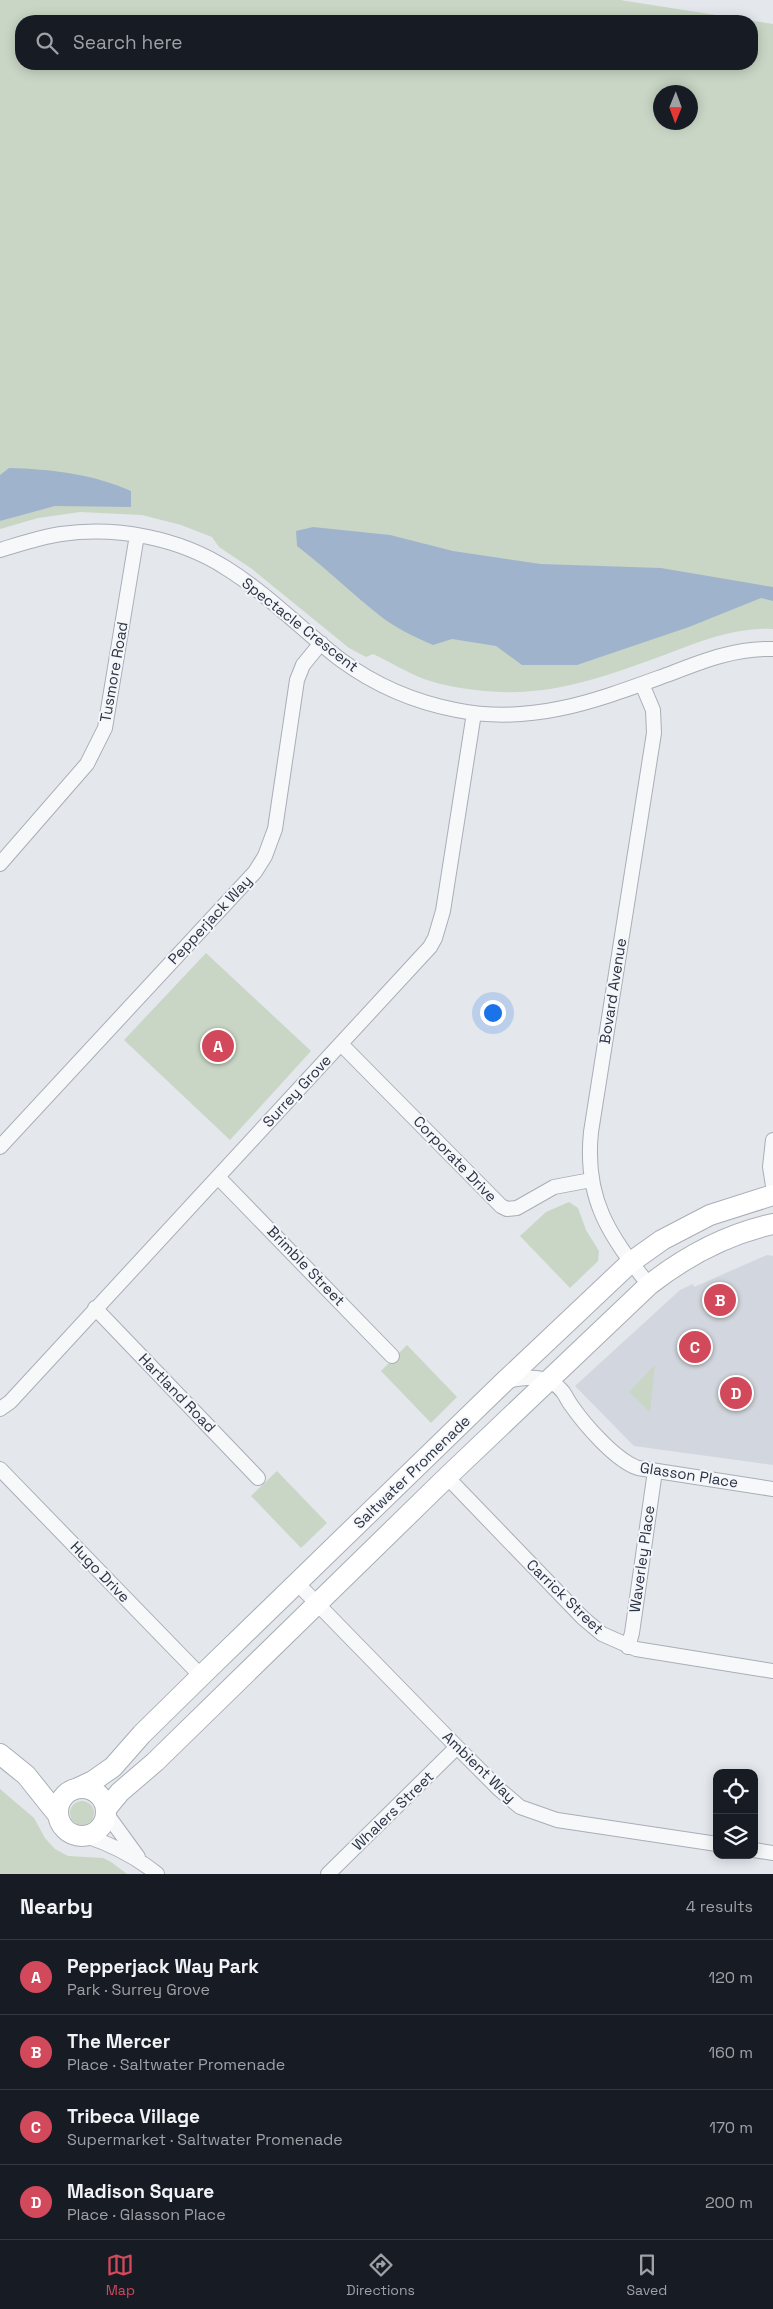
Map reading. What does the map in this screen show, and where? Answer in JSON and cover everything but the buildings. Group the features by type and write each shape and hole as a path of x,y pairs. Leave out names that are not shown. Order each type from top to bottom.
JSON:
{"street":[{"name":"Spectacle Crescent","path":"0,550 75,532 110,532 136,535 176,544 226,567 358,671 396,691 437,706 474,713 523,714 561,710 597,700 731,652 773,649"},
{"name":"Tusmore Road","path":"0,864 86,764 105,728 136,535"},
{"name":"Pepperjack Way","path":"0,1147 255,872 271,844 275,829 296,680 303,665 321,643"},
{"name":"Bovard Avenue","path":"642,684 653,710 654,733 591,1132 589,1161 590,1180 603,1220 631,1262 649,1284"},
{"name":"Surrey Grove","path":"0,1409 10,1402 95,1308 424,955 435,938 443,911 474,713"},
{"name":"Corporate Drive","path":"341,1044 501,1206 507,1209 517,1208 554,1188 590,1180"},
{"path":"773,1140 770,1168 773,1186"},
{"name":"Brimble Street","path":"218,1177 392,1356"},
{"name":"Saltwater Promenade","path":"75,1789 93,1781 114,1767 142,1734 201,1676 505,1381 631,1262 662,1240 710,1214 773,1195"},
{"name":"Saltwater Promenade","path":"106,1811 120,1792 155,1762 447,1477 649,1284 682,1261 702,1250 745,1232 773,1224"},
{"name":"Hartland Road","path":"95,1308 258,1478"},
{"path":"505,1381 528,1376 544,1385"},
{"name":"Glasson Place","path":"544,1385 564,1393 571,1405 618,1457 628,1464 656,1471 773,1489"},
{"name":"Hugo Drive","path":"0,1469 201,1676"},
{"name":"Waverley Place","path":"628,1646 632,1633 656,1471"},
{"name":"Carrick Street","path":"447,1477 588,1623 602,1634 628,1646 650,1652 772,1666"},
{"name":"Ambient Way","path":"297,1583 457,1748 510,1799 537,1815 556,1820 713,1843"},
{"name":"Whalers Street","path":"328,1874 457,1748"},
{"path":"0,1754 26,1775 58,1815 65,1829 71,1833 109,1843 139,1859 157,1874"},
{"path":"26,1775 75,1789 93,1791 104,1801 106,1811 139,1859"},
{"path":"58,1815 61,1801 75,1789"},
{"path":"86,1836 100,1828 106,1811"},
{"path":"758,1851 773,1853"}],"shaded area":[{"path":"767,1255 773,1256 773,1465 634,1446 575,1386 680,1290 693,1284 694,1287"}],"green space":[{"path":"0,0 620,0 716,15 15,15 15,70 758,70 758,22 773,24 773,629 746,630 719,636 619,671 551,689 527,692 502,692 443,685 424,679 373,654 366,657 349,648 252,569 219,547 212,537 181,525 142,515 80,512 38,518 0,529"},
{"path":"206,953 311,1051 230,1140 124,1040"},
{"path":"569,1202 578,1208 586,1230 599,1251 598,1261 570,1288 520,1236 546,1212"},
{"path":"407,1345 457,1397 431,1423 381,1371"},
{"path":"655,1365 650,1412 629,1392"},
{"path":"277,1471 327,1523 301,1548 251,1496"},
{"path":"0,1789 34,1818 45,1838 55,1849 68,1856 103,1858 127,1874 0,1874"},
{"path":"82,1801 87,1802 93,1808 93,1818 87,1824 82,1825 77,1824 71,1818 70,1813 71,1808 77,1802"}],"water":[{"path":"9,468 55,471 102,480 131,491 131,507 55,506 0,521 0,475"},
{"path":"313,527 390,535 453,551 541,564 661,568 773,587 773,601 761,598 689,627 577,665 522,665 496,646 452,639 433,645 385,620 297,546 296,531"}],"place":[{"name":"Pepperjack Way Park","path":"218,1046"},
{"name":"The Mercer","path":"720,1300"},
{"name":"Tribeca Village","path":"695,1347"},
{"name":"Madison Square","path":"736,1393"}]}
